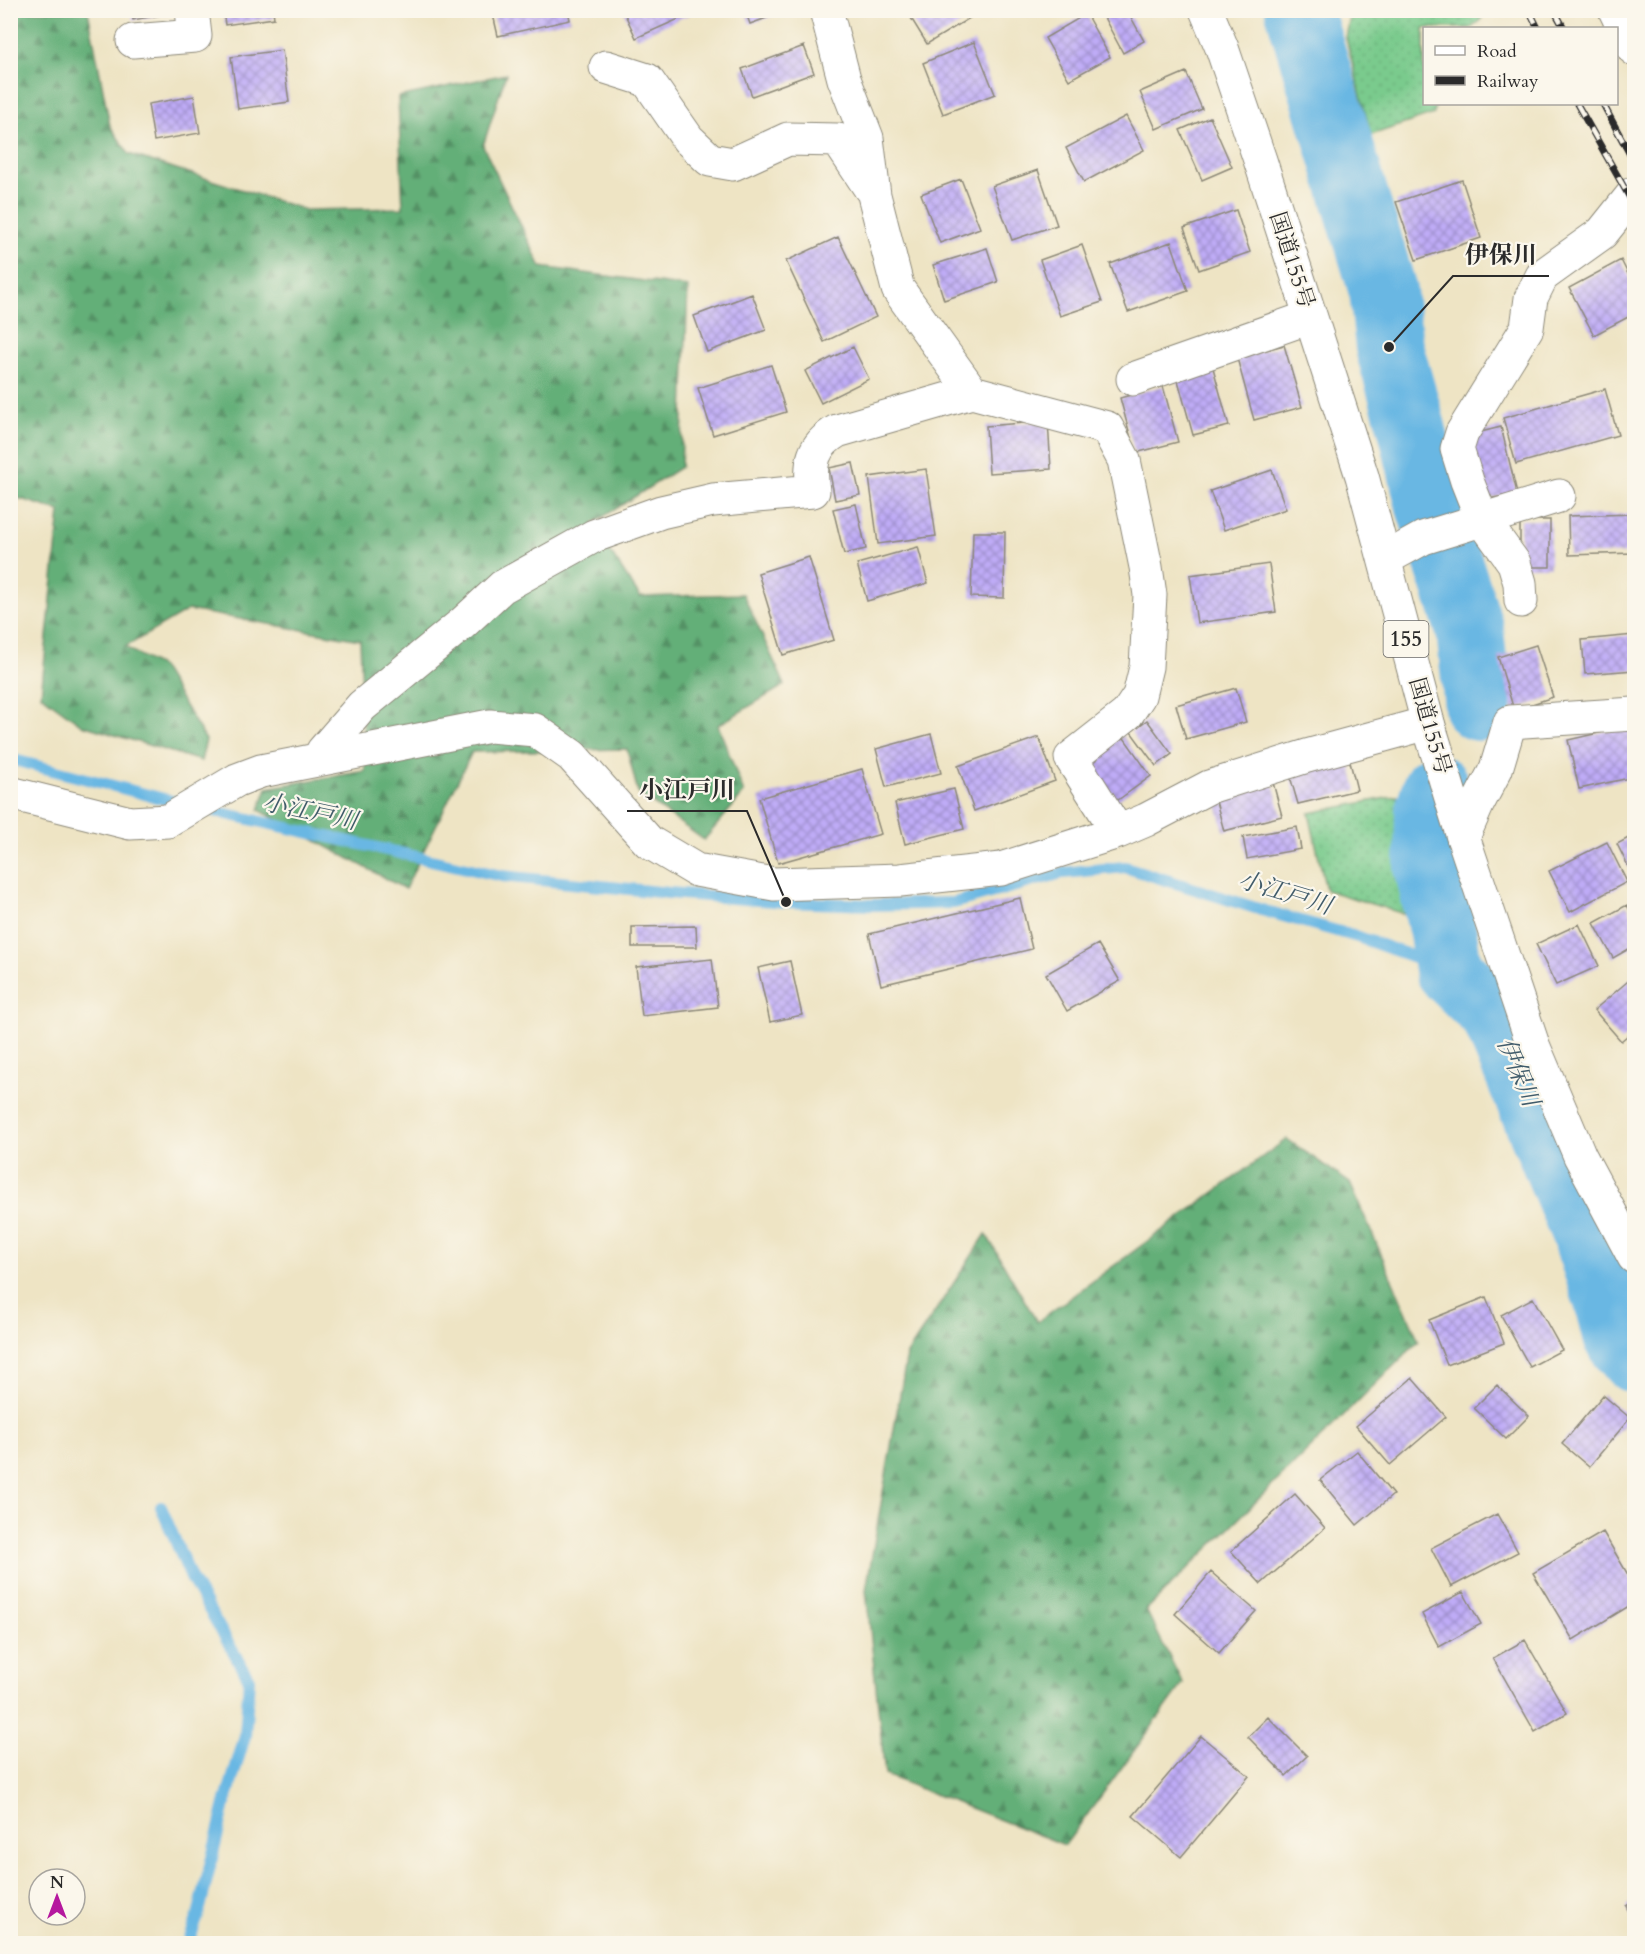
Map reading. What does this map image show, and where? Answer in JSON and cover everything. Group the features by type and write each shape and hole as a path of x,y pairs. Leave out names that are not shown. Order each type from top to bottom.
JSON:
{"main road":[{"path":"133,41 195,36 192,10"},
{"path":"826,10 844,79 867,138 874,195 898,289 972,392"},
{"name":"国道155号","path":"1206,10 1226,59 1362,476 1428,723 1462,837 1533,1045 1580,1156 1635,1257"},
{"path":"1616,10 1635,49"},
{"path":"606,67 647,80 688,139 710,160 733,164 788,139 838,140 874,195"},
{"path":"1521,601 1520,583 1514,563 1469,524 1467,481 1457,448 1462,433 1527,328 1531,298 1542,276 1602,233 1635,193"},
{"path":"1133,379 1310,317"},
{"path":"318,760 323,751 362,706 463,623 502,587 594,536 661,512 713,500 813,491 810,471 814,455 822,440 837,431 972,392 1107,428 1124,460 1150,595 1146,668 1139,696 1127,714 1071,758 1119,832"},
{"path":"1384,559 1423,538 1559,496"},
{"path":"1462,837 1496,769 1510,722 1635,714"},
{"path":"10,793 130,823 168,821 237,780 261,771 490,726 535,730 572,756 649,842 696,870 774,884 900,879 1001,869 1119,832 1209,787 1307,756 1428,723"}],"green space":[{"path":"1351,10 1485,11 1480,21 1472,27 1423,27 1423,105 1435,105 1434,114 1371,135 1346,38"},
{"path":"10,11 88,11 110,126 129,154 306,210 403,208 398,97 506,74 483,146 541,267 688,287 681,467 592,524 640,597 743,594 785,685 718,725 744,793 704,840 638,793 627,749 472,752 405,889 259,810 267,788 365,771 360,640 188,610 125,647 161,667 206,740 201,761 82,725 41,695 60,511 11,496"},
{"path":"1397,796 1420,919 1326,890 1309,813"},
{"path":"1287,1139 1350,1183 1419,1341 1146,1610 1183,1684 1065,1845 885,1775 866,1590 907,1354 986,1234 1037,1322"}],"building":[{"path":"131,10 177,10 177,12 133,20"},
{"path":"223,10 273,10 274,18 225,25"},
{"path":"492,10 568,10 570,20 498,36"},
{"path":"623,10 699,10 636,38"},
{"path":"745,10 786,10 786,11 750,24"},
{"path":"906,10 976,10 978,13 927,44"},
{"path":"1100,10 1127,10 1144,41 1123,53"},
{"path":"1086,14 1110,57 1069,80 1045,38"},
{"path":"974,42 995,94 943,114 923,63"},
{"path":"804,46 814,73 752,96 742,69"},
{"path":"282,50 289,102 238,109 231,57"},
{"path":"1186,72 1202,109 1156,129 1140,92"},
{"path":"194,96 200,133 154,141 148,104"},
{"path":"1126,116 1144,150 1084,182 1066,148"},
{"path":"1210,117 1232,167 1202,180 1180,130"},
{"path":"1038,170 1057,225 1012,240 992,186"},
{"path":"961,179 980,228 940,243 921,194"},
{"path":"1462,180 1481,238 1416,260 1396,202"},
{"path":"1236,210 1250,252 1199,270 1184,228"},
{"path":"838,237 876,317 824,342 786,261"},
{"path":"1171,242 1188,291 1128,312 1110,264"},
{"path":"1082,245 1102,302 1060,316 1040,260"},
{"path":"987,248 998,282 944,300 933,265"},
{"path":"1621,260 1634,286 1634,314 1594,335 1569,288"},
{"path":"752,294 766,330 707,352 694,316"},
{"path":"1284,345 1302,407 1254,420 1237,358"},
{"path":"853,347 869,379 821,403 805,371"},
{"path":"1212,364 1229,426 1193,435 1176,373"},
{"path":"771,365 786,412 713,435 698,388"},
{"path":"1163,386 1178,442 1135,453 1120,398"},
{"path":"1605,389 1618,435 1516,464 1503,418"},
{"path":"1048,421 1051,469 989,473 986,426"},
{"path":"1501,427 1517,493 1484,500 1469,435"},
{"path":"853,463 860,495 835,500 829,468"},
{"path":"926,469 936,536 878,544 869,477"},
{"path":"1272,470 1286,509 1224,530 1210,491"},
{"path":"856,504 866,549 844,554 833,509"},
{"path":"1634,514 1634,553 1569,555 1568,516"},
{"path":"1520,520 1550,520 1550,567 1520,567"},
{"path":"973,532 1005,532 1004,598 971,597"},
{"path":"918,547 928,583 867,601 857,564"},
{"path":"809,557 834,640 783,655 758,573"},
{"path":"1269,564 1276,612 1197,623 1190,575"},
{"path":"1634,635 1634,670 1585,674 1582,640"},
{"path":"1536,645 1553,697 1514,710 1498,657"},
{"path":"1236,688 1246,722 1186,739 1176,705"},
{"path":"1147,720 1172,754 1156,766 1131,732"},
{"path":"1634,725 1634,777 1579,789 1568,740"},
{"path":"931,734 941,773 886,787 876,749"},
{"path":"1122,735 1151,776 1107,808 1077,767"},
{"path":"1039,737 1055,781 974,811 958,766"},
{"path":"1349,758 1357,790 1298,804 1289,773"},
{"path":"862,769 881,834 778,863 759,798"},
{"path":"1272,779 1282,816 1224,831 1214,794"},
{"path":"954,789 964,829 905,844 895,803"},
{"path":"1297,827 1301,849 1247,859 1243,837"},
{"path":"1634,835 1634,878 1617,844"},
{"path":"1607,842 1627,882 1570,912 1549,871"},
{"path":"1020,898 1032,949 881,985 869,934"},
{"path":"1627,905 1634,919 1634,946 1613,958 1594,923"},
{"path":"1579,924 1599,966 1556,985 1536,944"},
{"path":"696,926 697,947 632,947 632,927"},
{"path":"1098,944 1120,981 1067,1011 1046,974"},
{"path":"712,959 718,1007 642,1016 636,967"},
{"path":"790,961 802,1015 770,1022 758,968"},
{"path":"1634,976 1634,1030 1621,1041 1594,1010"},
{"path":"1486,1297 1504,1343 1447,1365 1429,1320"},
{"path":"1533,1298 1562,1350 1530,1367 1501,1315"},
{"path":"1412,1378 1446,1417 1390,1465 1356,1426"},
{"path":"1497,1385 1529,1416 1506,1439 1474,1408"},
{"path":"1603,1395 1630,1418 1589,1467 1562,1444"},
{"path":"1357,1451 1393,1495 1357,1525 1320,1480"},
{"path":"1295,1494 1325,1528 1261,1584 1231,1551"},
{"path":"1497,1514 1518,1552 1451,1587 1431,1548"},
{"path":"1603,1532 1634,1585 1634,1603 1573,1640 1533,1573"},
{"path":"1211,1572 1256,1611 1219,1653 1175,1614"},
{"path":"1463,1592 1481,1624 1439,1647 1422,1614"},
{"path":"1525,1640 1567,1713 1535,1732 1493,1658"},
{"path":"1268,1717 1307,1756 1286,1776 1248,1737"},
{"path":"1201,1736 1249,1776 1181,1857 1133,1816"},
{"path":"1634,1901 1634,1922 1626,1906"}],"waterway":[{"name":"伊保川","path":"1299,10 1383,291 1389,347 1412,428 1430,506 1470,630 1478,707"},
{"name":"小江戸川","path":"10,759 183,804"},
{"name":"伊保川","path":"1436,788 1429,811 1428,866 1443,933 1448,969 1494,1014 1587,1238 1618,1339 1634,1359"},
{"name":"小江戸川","path":"200,808 502,876 786,902 872,905 954,903 1062,873 1125,867 1265,911 1358,937 1448,969"},
{"path":"161,1507 191,1578 249,1679 245,1736 225,1804 198,1916 188,1944"}],"railway":[{"path":"1529,10 1538,27"},
{"path":"1554,10 1563,27"},
{"path":"1578,105 1634,205"},
{"path":"1604,105 1634,162"}],"place":[{"name":"伊保川","path":"1389,347"},
{"name":"小江戸川","path":"786,902"}]}
